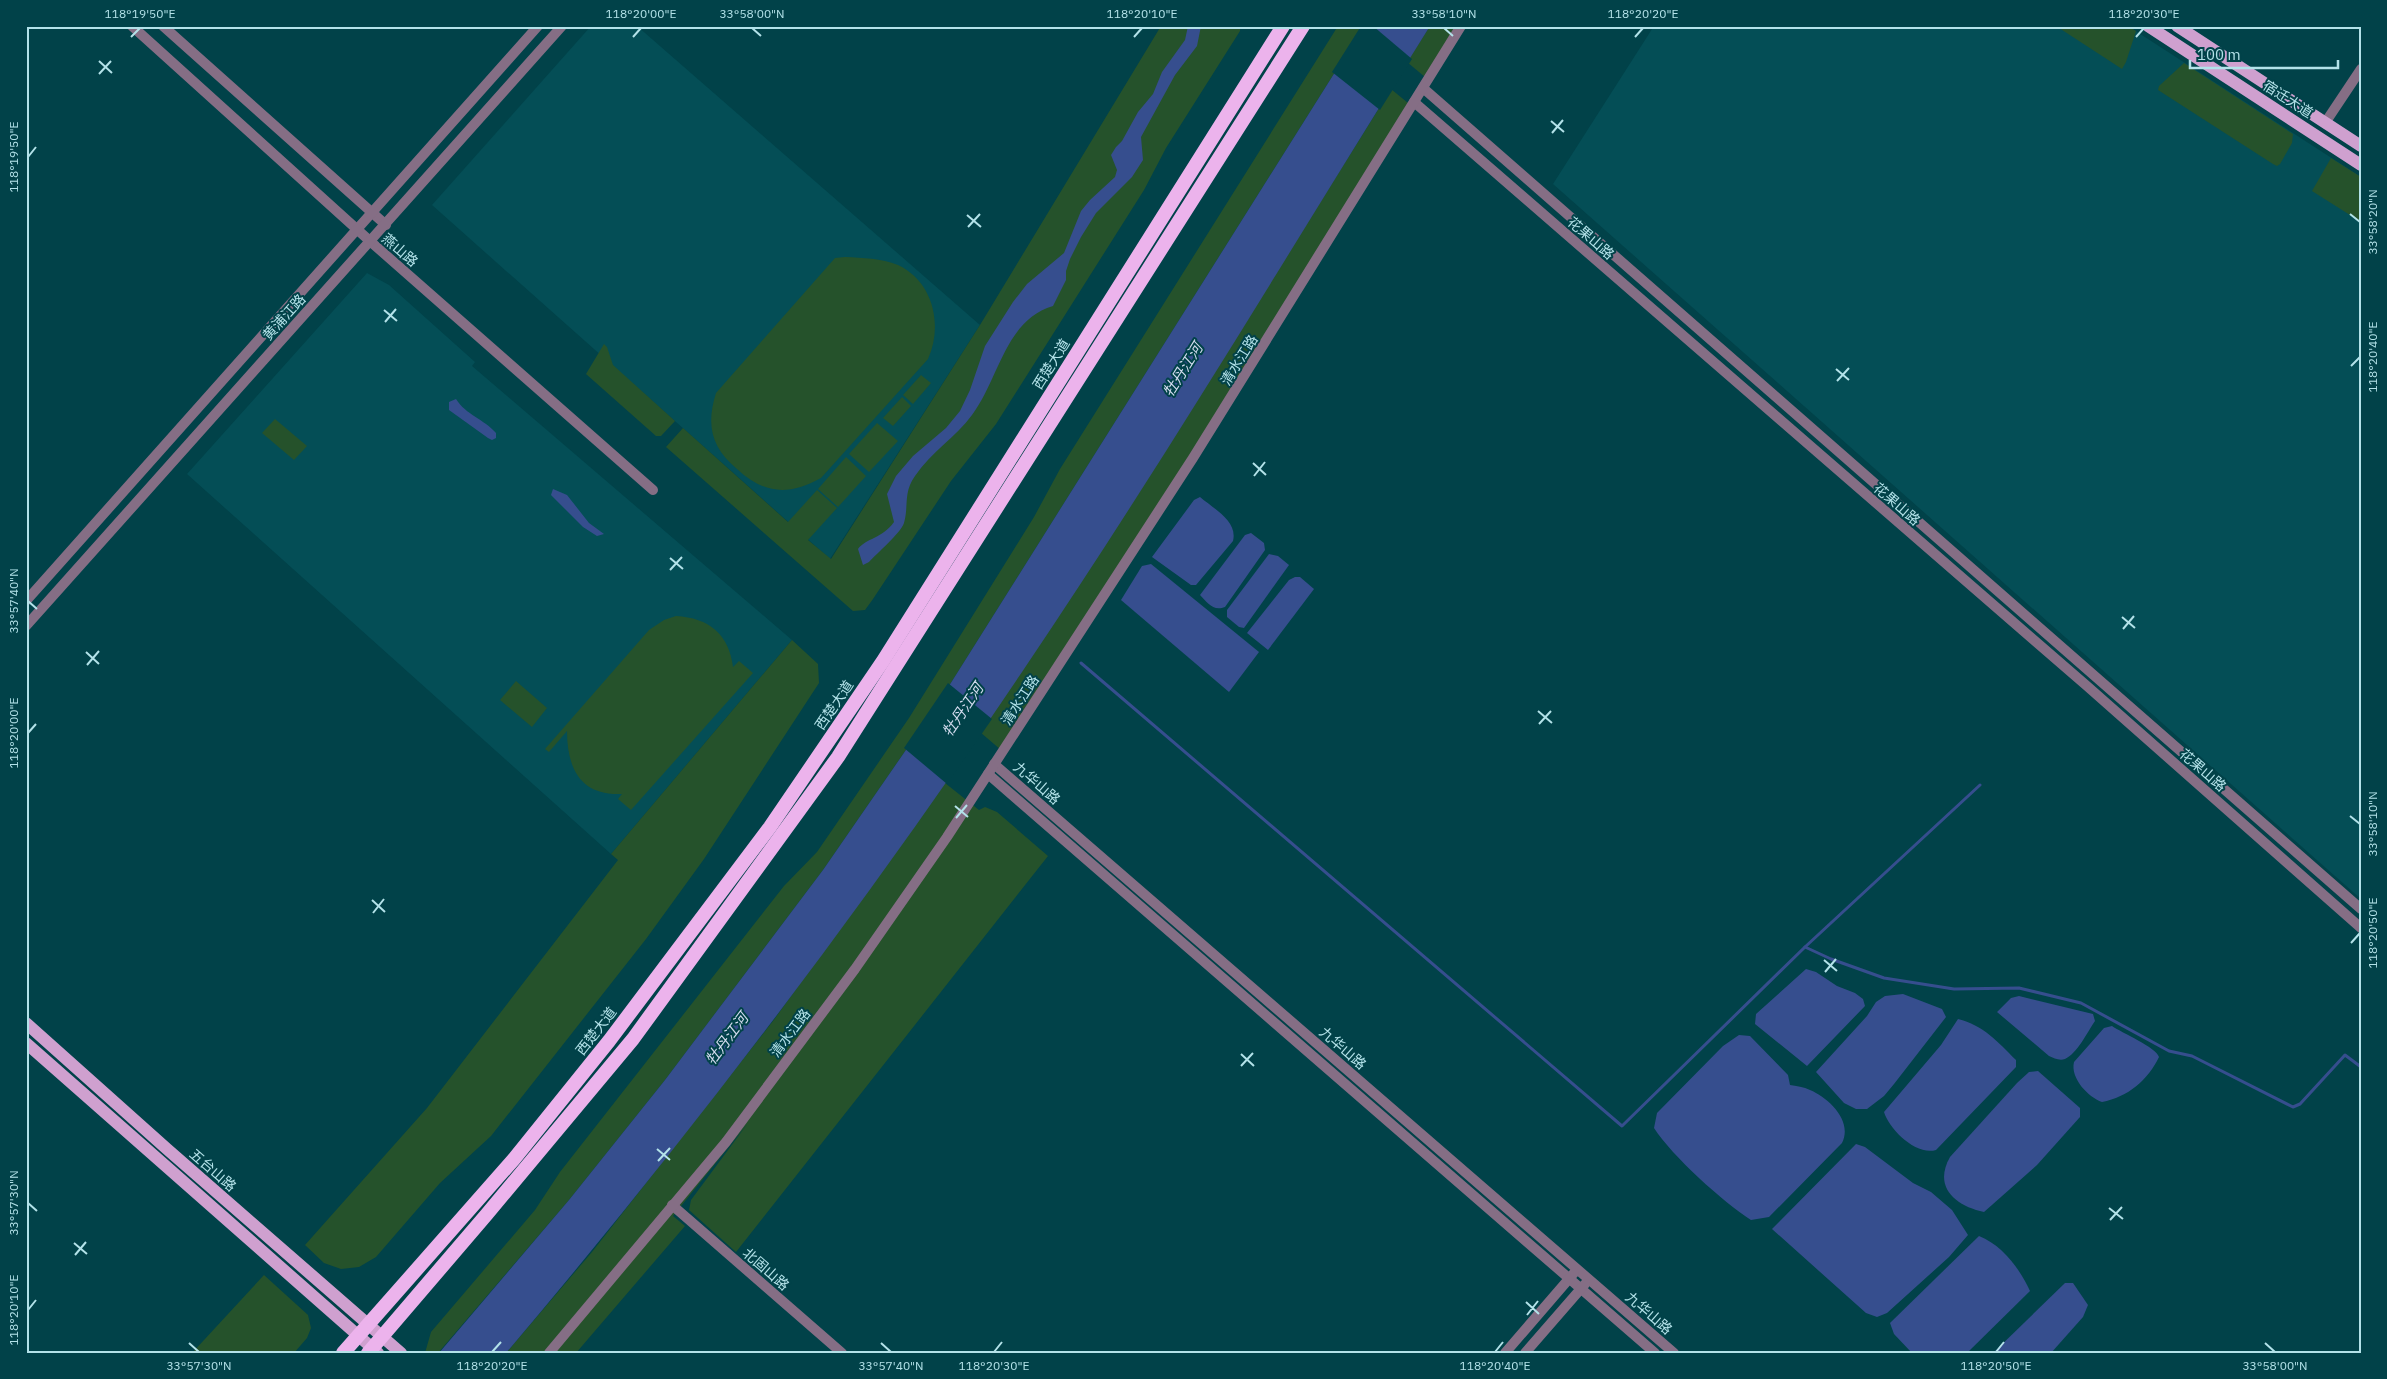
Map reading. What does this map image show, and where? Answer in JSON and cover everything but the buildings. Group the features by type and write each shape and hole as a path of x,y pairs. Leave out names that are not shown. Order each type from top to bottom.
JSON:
{"highway":[{"name":"西楚大道","path":"343,1353 514,1159 603,1049 770,827 883,661 1283,26"},
{"path":"373,1351 382,1337 632,1039 838,757 1303,26"}],"main road":[{"name":"宿迁大道","path":"2148,26 2361,165"},
{"name":"宿迁大道","path":"2176,26 2361,146"},
{"name":"五台山路","path":"26,1023 401,1352"},
{"name":"五台山路","path":"26,1043 373,1351"}],"street":[{"name":"燕山路","path":"132,26 371,242 654,490"},
{"name":"燕山路","path":"162,26 386,225"},
{"name":"黄浦江路","path":"26,601 538,26"},
{"name":"黄浦江路","path":"26,626 562,26"},
{"name":"清水江路","path":"549,1353 726,1142 855,969 988,774 1198,451 1461,26"},
{"path":"2325,124 2361,69"},
{"name":"花果山路","path":"1423,88 2361,910"},
{"name":"花果山路","path":"1414,102 2361,928"},
{"name":"九华山路","path":"994,764 1674,1353"},
{"name":"九华山路","path":"988,774 1655,1353"},
{"name":"北固山路","path":"672,1205 842,1353"},
{"path":"1505,1353 1578,1269"},
{"path":"1525,1353 1589,1279"}],"shaded area":[{"path":"591,26 637,26 980,325 830,559 432,205"},
{"path":"1654,26 2128,26 2361,177 2361,899 1553,184"},
{"path":"367,273 389,285 475,362 472,366 792,640 611,854 187,474"}],"green space":[{"path":"1161,26 1240,26 1240,31 1166,148 1144,190 996,424 951,481 865,610 853,611 666,447 683,428 788,522 817,490 837,508 808,540 831,559 980,325"},
{"path":"1338,26 1364,26 937,705 823,870 665,1080 569,1200 438,1353 425,1353 431,1332 535,1210 560,1172 784,886 817,852 909,718 1034,517 1060,469"},
{"path":"1430,26 1457,26 1425,77 1407,62"},
{"path":"2056,26 2128,26 2136,31 2122,69"},
{"path":"2184,63 2293,134 2292,143 2280,164 2277,166 2273,164 2158,90 2159,86"},
{"path":"1391,89 1408,103 1213,420 1001,750 980,732 1136,497"},
{"path":"2331,158 2361,177 2361,222 2312,191"},
{"path":"835,258 872,259 898,265 920,282 932,306 935,319 935,333 928,359 821,478 798,488 777,490 767,488 737,469 728,461 716,444 711,425 711,415 716,393"},
{"path":"604,344 607,347 613,365 675,421 661,436 656,436 586,374"},
{"path":"921,375 931,383 913,404 903,395"},
{"path":"902,397 911,406 893,426 883,418"},
{"path":"275,419 307,446 294,460 262,433"},
{"path":"877,423 898,441 869,472 849,454"},
{"path":"846,457 866,476 838,507 818,489"},
{"path":"676,616 688,617 707,624 722,637 727,645 733,667 739,661 753,673 631,810 618,799 622,794 596,790 579,778 570,757 567,731 549,752 545,749 649,630 664,620"},
{"path":"792,640 818,664 819,683 704,859 646,939 491,1136 440,1183 376,1257 359,1267 341,1269 324,1263 305,1245 427,1108 618,860 611,854"},
{"path":"516,681 547,708 532,727 500,700"},
{"path":"945,783 979,810 985,807 997,812 1048,856 736,1252 689,1210 691,1200 748,1123 673,1216 685,1226 576,1353 506,1353 592,1252 773,1021"},
{"path":"264,1275 308,1315 311,1328 307,1338 294,1353 192,1353"}],"water":[{"path":"1188,26 1201,26 1197,46 1175,75 1141,137 1143,160 1132,177 1096,213 1081,237 1070,259 1066,271 1066,280 1053,306 1037,313 1013,337 972,415 928,459 911,482 902,527 869,562 863,565 858,549 861,545 884,532 894,522 887,494 896,476 913,456 946,428 960,411 970,390 985,346 1013,302 1027,284 1064,253 1081,211 1115,177 1117,170 1111,155 1122,141 1138,112 1153,94 1162,72 1185,40"},
{"name":"牡丹江河","path":"1364,26 1430,26 1130,508 965,755 776,1017 643,1187 506,1353 439,1353 569,1200 665,1080 823,870 937,705"},
{"path":"456,399 465,409 491,428 496,433 496,438 492,440 488,438 449,410 449,402"},
{"path":"553,489 567,495 589,523 604,534 597,536 583,527 551,495"},
{"path":"1200,497 1224,516 1232,527 1234,534 1233,541 1196,585 1191,585 1152,557 1194,500"},
{"path":"1251,533 1264,543 1265,550 1225,607 1214,607 1200,595 1245,535"},
{"path":"1269,554 1278,556 1289,565 1244,628 1239,627 1227,617 1227,610"},
{"path":"1151,564 1259,652 1229,692 1121,600 1142,566"},
{"path":"1300,577 1314,589 1268,650 1247,633 1289,580"},
{"path":"1806,969 1816,972 1837,986 1855,993 1863,999 1865,1006 1807,1066 1755,1024 1756,1014"},
{"path":"1903,994 1942,1009 1946,1017 1884,1096 1867,1109 1856,1109 1844,1103 1816,1072 1867,1016 1876,1002 1885,996"},
{"path":"2019,996 2093,1014 2095,1021 2074,1052 2065,1059 2057,1059 2049,1056 1997,1012 2011,998"},
{"path":"1958,1019 1975,1025 1990,1035 2016,1060 2016,1067 1936,1150 1920,1149 1904,1140 1897,1133 1884,1112 1941,1045"},
{"path":"2112,1026 2152,1049 2159,1057 2143,1080 2129,1092 2102,1102 2091,1096 2081,1086 2073,1068 2074,1062 2104,1028"},
{"path":"1739,1035 1750,1036 1788,1075 1790,1085 1810,1090 1831,1104 1842,1119 1845,1135 1842,1143 1769,1217 1751,1220 1699,1178 1673,1152 1654,1128 1657,1113 1723,1046"},
{"path":"2038,1071 2080,1108 2080,1117 2037,1165 1984,1212 1964,1205 1950,1194 1946,1186 1945,1168 1950,1157 2017,1083 2029,1072"},
{"path":"1856,1144 1865,1147 1913,1183 1931,1192 1952,1210 1968,1235 1949,1257 1887,1313 1877,1317 1866,1313 1772,1229"},
{"path":"1979,1236 1995,1245 2016,1266 2030,1291 1967,1353 1912,1353 1894,1334 1890,1323"},
{"path":"2065,1283 2073,1283 2088,1305 2083,1317 2051,1353 1993,1353"}],"pier":[{"path":"1361,26 1373,26 1412,59 1380,110 1332,72"},
{"path":"948,683 992,719 947,784 904,748"}],"waterway":[{"path":"1081,663 1622,1126 1805,947 1980,785"},
{"path":"1805,947 1831,959 1884,978 1954,989 2019,988 2081,1003 2169,1051 2192,1056 2293,1107 2300,1104 2345,1055 2361,1067"}]}
